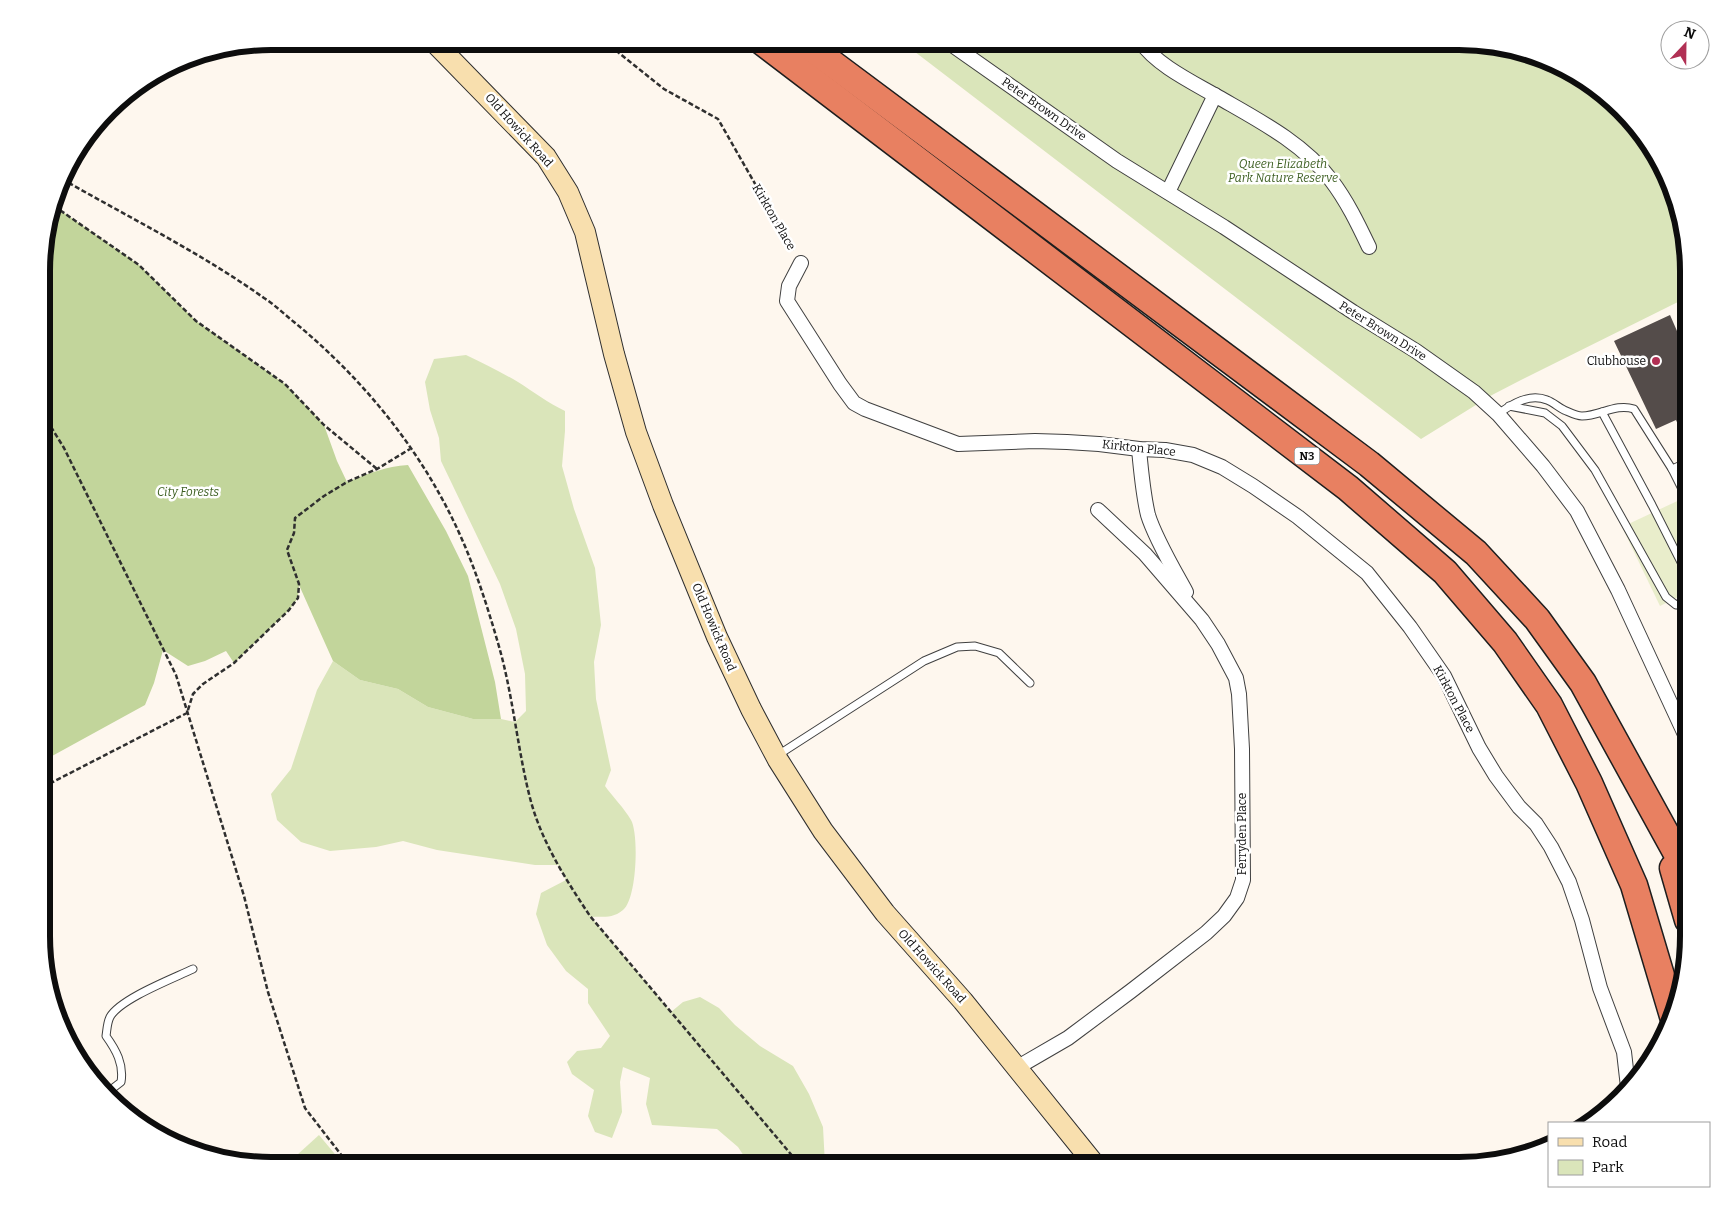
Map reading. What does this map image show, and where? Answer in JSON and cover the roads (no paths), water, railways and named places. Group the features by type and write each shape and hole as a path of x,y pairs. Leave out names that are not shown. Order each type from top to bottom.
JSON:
{"highway":[{"name":"N3","path":"772,50 1348,488 1445,572 1505,642 1549,706 1589,783 1634,885 1669,1003"},
{"name":"N3","path":"813,50 1370,464 1476,553 1537,619 1583,683 1631,768 1671,859 1680,891"},
{"path":"1631,768 1680,859"}],"main road":[{"name":"Old Howick Road","path":"442,50 546,156 568,192 585,232 614,354 636,432 663,505 721,646 750,709 776,756 823,830 885,913 963,1001 1089,1157"}],"street":[{"name":"Peter Brown Drive","path":"959,50 1117,161 1224,227 1504,410 1577,511 1618,590 1680,724"},
{"path":"1149,50 1159,60 1184,77 1280,134 1306,153 1331,179 1349,207 1369,247"},
{"path":"1168,192 1215,95"},
{"name":"Kirkton Place","path":"800,263 788,286 787,301 840,384 854,402 865,409 958,444 1035,441 1099,444 1139,450 1165,450 1193,455 1222,467 1298,517 1368,573 1410,627 1444,676 1479,748 1496,776 1519,807 1536,824 1551,847 1569,882 1582,920 1600,988 1624,1052 1627,1079"},
{"name":"Ferryden Place","path":"1018,1067 1068,1038 1131,992 1206,933 1224,916 1236,898 1243,880 1242,750 1239,694 1236,678 1170,564 1149,517 1144,496 1139,450"},
{"name":"Ferryden Place","path":"1098,510 1145,554 1202,620"}],"lane":[{"path":"1504,410 1529,397 1547,400 1570,413 1581,416 1620,407 1634,409 1680,485"},
{"path":"1504,410 1545,413 1562,426 1595,470 1666,597 1676,605 1680,603"},
{"path":"1602,412 1680,560"},
{"path":"1672,469 1680,466"},
{"path":"776,756 924,661 956,647 975,646 999,653 1030,683"},
{"path":"112,1089 120,1082 122,1073 115,1049 106,1036 110,1017 123,1003 193,969"}],"place":[{"name":"Clubhouse","path":"1656,361"}],"park label":[{"name":"Queen Elizabeth Park Nature Reserve","path":"1283,171"},
{"name":"City Forests","path":"188,492"}]}
